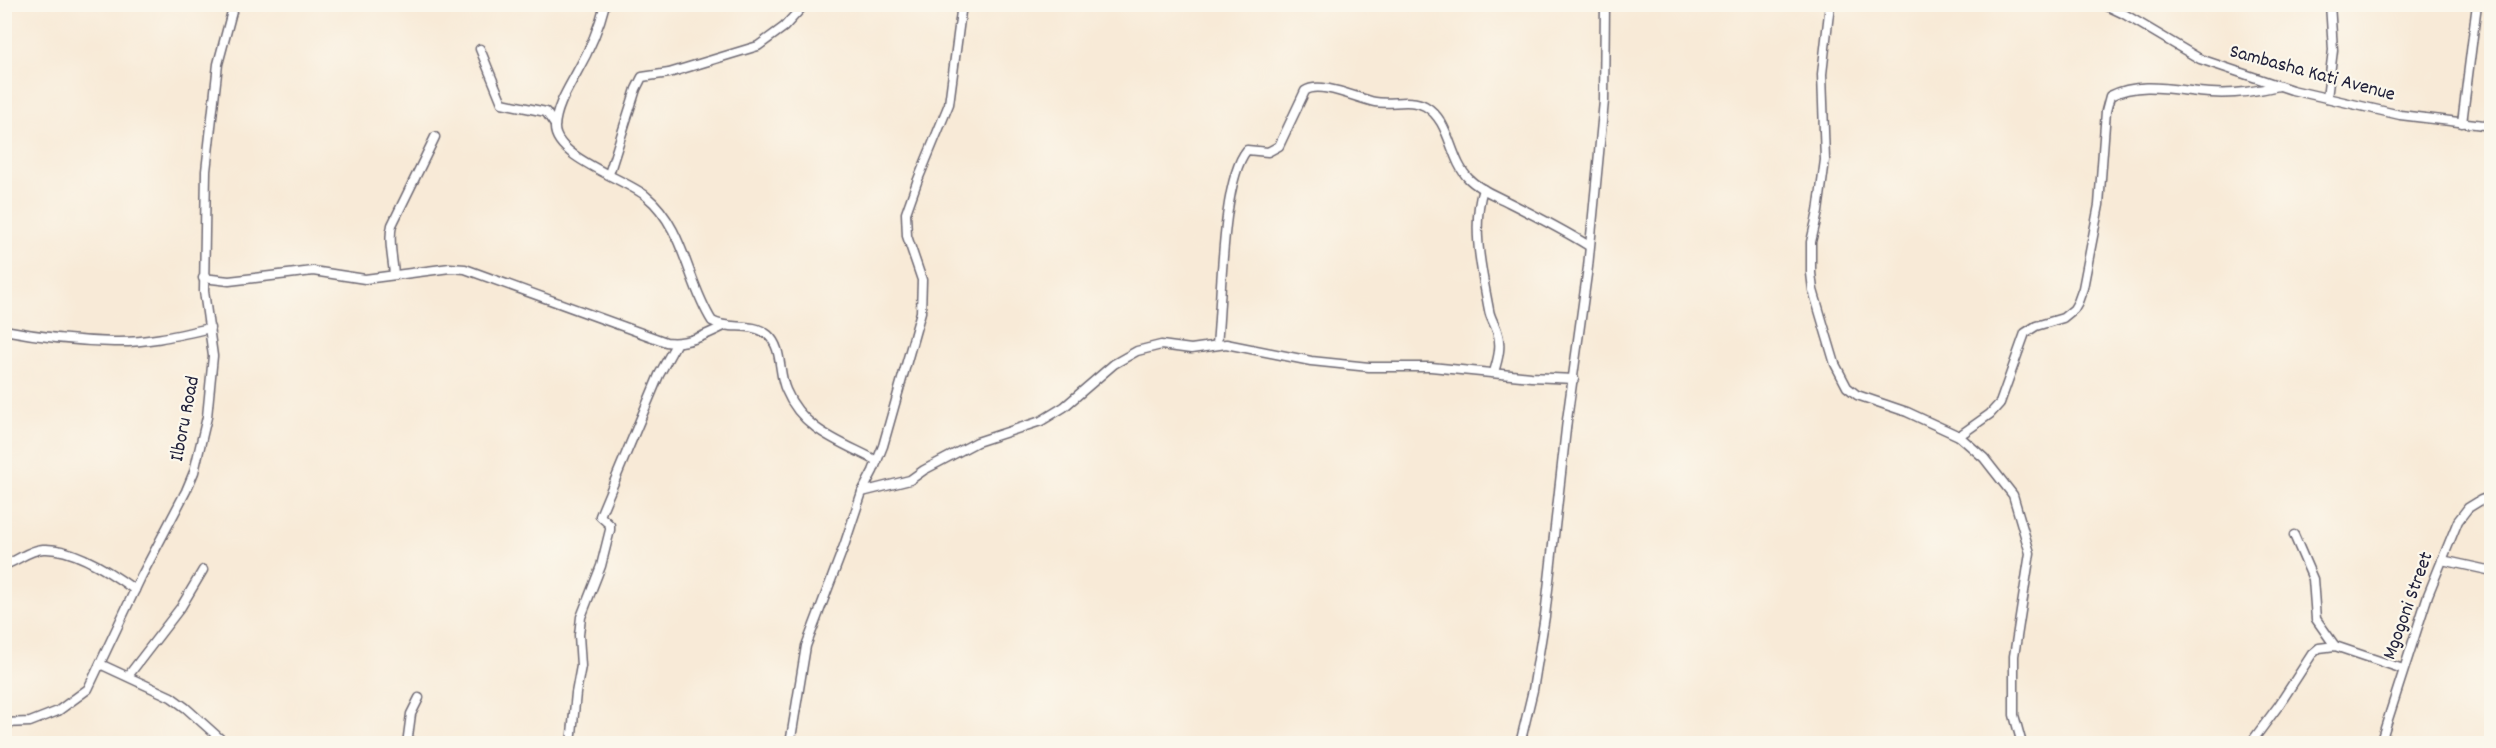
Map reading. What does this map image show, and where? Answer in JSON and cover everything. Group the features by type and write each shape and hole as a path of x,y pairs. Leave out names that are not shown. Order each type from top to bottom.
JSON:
{"street":[{"name":"Ilboru Road","path":"4,723 30,722 58,711 88,689 194,472 212,389 213,356 203,278 206,171 218,64 234,4"},
{"path":"555,125 560,105 594,37 605,4"},
{"path":"609,174 630,105 642,77 669,73 758,46 784,27 805,4"},
{"path":"790,744 806,646 862,492 877,462 922,302 922,280 907,236 906,213 949,104 962,4"},
{"path":"1520,744 1533,690 1545,616 1562,460 1574,379 1604,101 1605,4"},
{"path":"1830,4 1822,74 1825,160 1818,212 1811,242 1811,273 1820,315 1835,364 1852,392 1907,412 1959,436 1984,458 2013,495 2030,553 2014,656 2014,715 2022,744"},
{"name":"Sambasha Kati Avenue","path":"2103,4 2200,59 2279,86 2400,115 2492,126"},
{"path":"2327,98 2333,50 2330,4"},
{"path":"2462,123 2476,4"},
{"path":"480,49 502,103 546,112 555,125 558,140 576,158 631,186 657,206 681,249 712,321 724,326 754,328 768,335 776,344 779,371 785,389 793,406 806,422 835,441 877,462"},
{"path":"1959,436 1990,414 2000,403 2025,333 2036,326 2063,318 2074,309 2078,302 2083,288 2098,213 2106,111 2110,96 2141,88 2163,88 2212,94 2279,86"},
{"path":"1217,344 1226,225 1240,160 1246,150 1268,153 1279,146 1307,89 1313,87 1377,102 1417,102 1424,105 1439,120 1468,178 1483,189 1589,246"},
{"path":"394,275 393,251 389,240 392,225 435,137"},
{"path":"1483,189 1478,205 1482,261 1489,311 1499,339 1499,353 1494,372"},
{"path":"203,278 229,281 313,271 365,279 450,268 465,269 652,338 676,344 692,340 724,326"},
{"path":"4,330 33,336 116,342 150,339 210,328"},
{"path":"571,744 581,666 579,635 581,617 601,566 610,530 610,525 600,516 659,375 676,344"},
{"path":"862,492 910,480 977,442 1041,421 1064,407 1114,364 1137,351 1161,345 1191,349 1217,344 1311,361 1369,367 1431,367 1574,379"},
{"name":"Mgogoni Street","path":"2380,744 2428,594 2458,521 2468,508 2492,496"},
{"path":"2294,535 2313,579 2316,619 2335,646"},
{"path":"4,565 31,551 54,549 105,569 135,590"},
{"path":"2442,560 2492,571"},
{"path":"128,676 181,607 203,570"},
{"path":"2250,744 2312,654 2319,648 2335,646 2403,669"},
{"path":"100,664 171,697 226,744"},
{"path":"407,744 411,714 419,698"}]}
